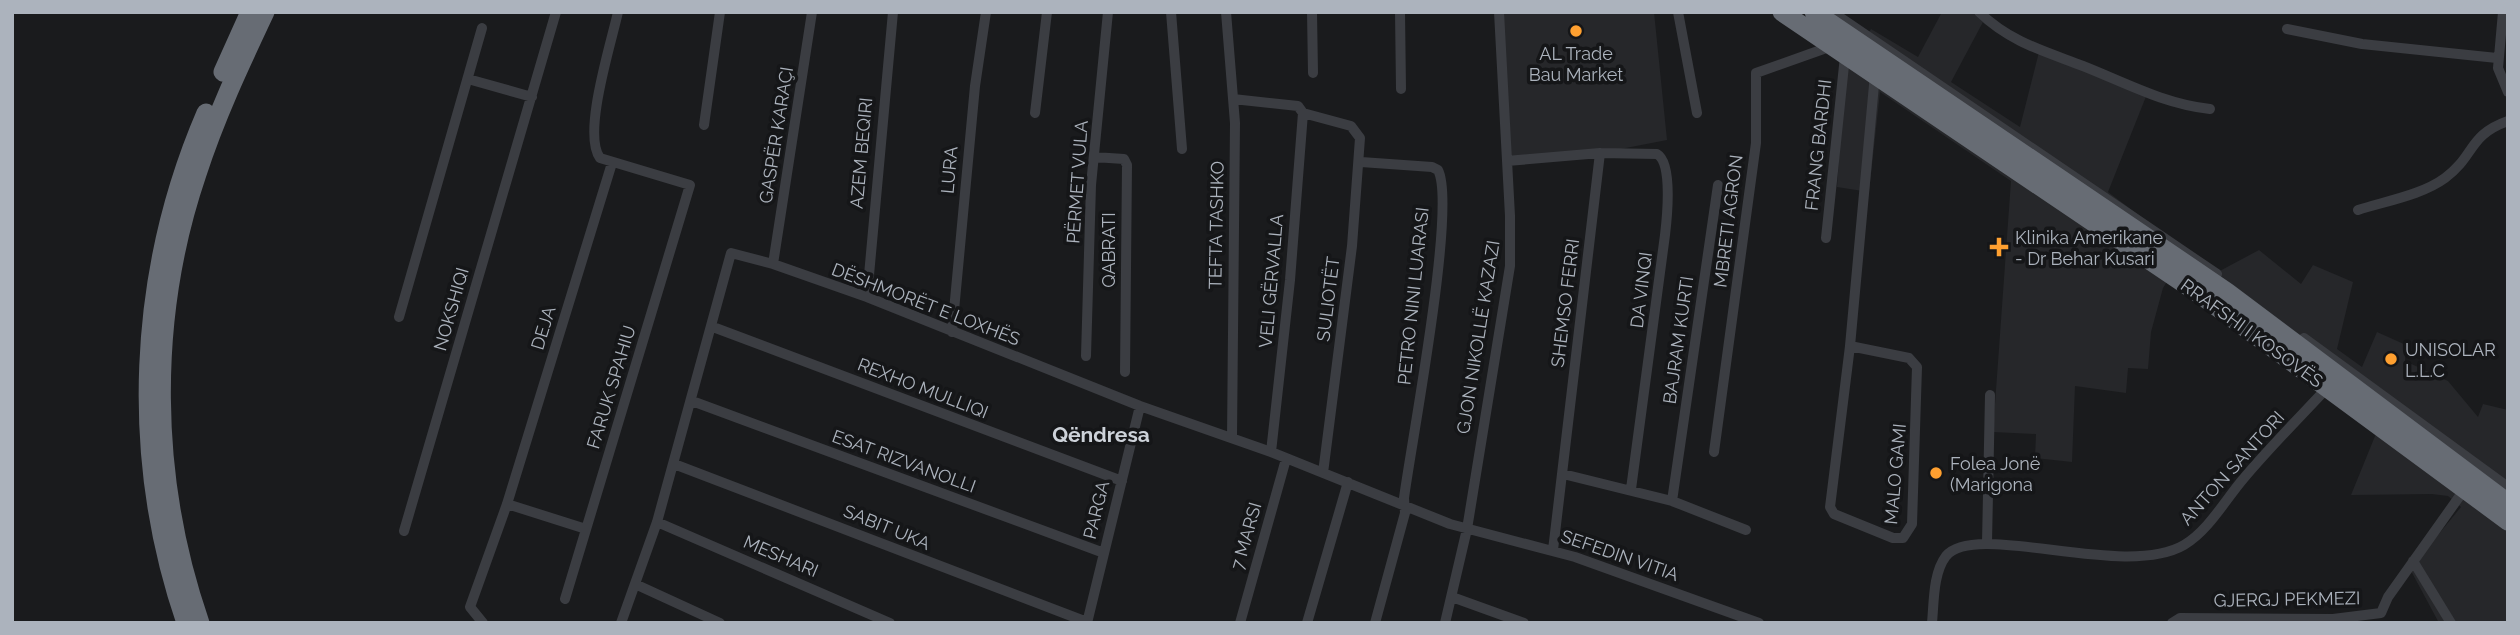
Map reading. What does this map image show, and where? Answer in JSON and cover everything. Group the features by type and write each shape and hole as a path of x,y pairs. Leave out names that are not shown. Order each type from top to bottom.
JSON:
{"highway":[{"path":"186,623 169,569 152,476 148,416 151,329 160,266 181,178 200,126 250,12"},
{"path":"200,623 176,537 163,442 162,385 167,302 183,222 197,173 265,12"},
{"name":"RRAFSHI I KOSOVËS","path":"1782,12 2158,265 2508,521"},
{"name":"RRAFSHI I KOSOVËS","path":"1814,12 2196,270 2508,503"}],"street":[{"name":"NOKSHIQI","path":"404,531 556,12"},
{"path":"612,163 600,158 592,135 618,12"},
{"path":"704,125 720,12"},
{"name":"GASPËR KARAÇI","path":"773,264 812,12"},
{"name":"AZEM BEQIRI","path":"866,297 893,12"},
{"name":"LURA","path":"952,332 975,86 985,12"},
{"path":"1035,113 1047,12"},
{"name":"PËRMET VULA","path":"1086,356 1094,158 1108,12"},
{"path":"1171,12 1182,149"},
{"name":"TEFTA TASHKO","path":"1226,12 1233,99 1232,438"},
{"path":"1312,12 1313,73"},
{"path":"1400,12 1401,89"},
{"name":"GJON NIKOLLË KAZAZI","path":"1445,623 1468,529 1510,267 1499,12"},
{"path":"1678,12 1698,113"},
{"name":"RRAFSHI I KOSOVËS","path":"1832,12 2175,244 2508,487"},
{"path":"1979,12 2002,32 2039,52 2079,64 2154,97 2210,108"},
{"path":"2503,12 2497,58 2501,80 2508,92"},
{"path":"399,317 482,28"},
{"path":"2287,29 2362,44 2497,58"},
{"name":"FRANG BARDHI","path":"1826,238 1839,51"},
{"name":"MBRETI AGRON","path":"1714,452 1756,143 1756,73 1839,51"},
{"name":"MALO GAMI","path":"1850,346 1909,358 1917,367 1912,524 1903,538 1893,538 1834,514 1830,507 1850,346 1875,74"},
{"path":"468,79 532,97"},
{"path":"1233,99 1298,106 1303,113"},
{"name":"SULIOTËT","path":"1303,113 1337,121 1357,130 1360,138 1361,162 1323,473"},
{"name":"VELI GËRVALLA","path":"1270,452 1290,280 1303,113"},
{"path":"2358,210 2438,182 2458,167 2482,132 2508,121"},
{"path":"1507,161 1600,153"},
{"name":"SHEMSO FERRI","path":"1553,550 1600,153"},
{"name":"DA VINQI","path":"1600,153 1657,154 1662,156 1665,167 1666,225 1631,489"},
{"name":"QABRATI","path":"1094,158 1124,159 1127,165 1125,372"},
{"name":"PETRO NINI LUARASI","path":"1361,162 1433,167 1442,176 1438,265 1405,516 1375,623"},
{"name":"FARUK SPAHIU","path":"565,600 690,185 612,163"},
{"name":"DEJA","path":"483,623 470,607 507,504 612,163"},
{"name":"BAJRAM KURTI","path":"1672,501 1718,186"},
{"name":"DËSHMORËT E LOXHËS","path":"621,623 657,522 713,327 731,253 773,264 866,297 1140,406 1270,452 1468,529"},
{"name":"REXHO MULLIQI","path":"713,327 1122,481"},
{"name":"ANTON SANTORI","path":"1932,623 1938,575 1947,555 1960,547 1987,543 2115,558 2149,556 2183,546 2208,524 2245,477 2327,388"},
{"path":"1987,543 1990,395"},
{"name":"ESAT RIZVANOLLI","path":"692,401 1104,553"},
{"name":"PARGA","path":"1087,623 1140,406"},
{"name":"7 MARSI","path":"1240,623 1286,459"},
{"name":"SABIT UKA","path":"674,464 1087,623"},
{"path":"1563,474 1672,501 1746,530"},
{"path":"1307,623 1348,482"},
{"name":"GJERGJ PEKMEZI","path":"2172,623 2180,618 2383,618 2413,561 2464,489"},
{"path":"507,504 586,529"},
{"name":"MESHARI","path":"657,522 890,623"},
{"name":"SEFEDIN VITIA","path":"1468,529 1553,550 1759,623"},
{"path":"2413,561 2451,623"},
{"path":"635,584 720,623"},
{"path":"1452,597 1524,623"}],"shaded area":[{"path":"1499,12 1654,12 1667,140 1600,153 1507,161"},
{"path":"1942,12 1972,12 1983,22 1951,82 2020,127 2039,52 2147,94 2108,192 2216,273 2259,250 2301,284 2313,265 2353,282 2337,349 2362,367 2377,332 2406,345 2405,361 2448,381 2478,417 2483,404 2508,410 2508,623 2439,623 2410,569 2461,507 2448,496 2432,494 2351,495 2382,419 2175,269 2163,288 2151,332 2148,369 2128,368 2126,393 2075,386 2072,462 2035,458 2036,434 1993,432 2011,181 1880,92 1869,192 1837,187 1845,71 1871,29 1918,57"}],"place":[{"name":"AL Trade Bau Market","path":"1576,31"},
{"name":"Klinika Amerikane - Dr Behar Kusari","path":"1999,247"},
{"name":"UNISOLAR L.L.C","path":"2391,359"},
{"name":"Folea Jonë (Marigona","path":"1936,473"}],"district":[{"name":"Qëndresa","path":"1101,434"}]}
